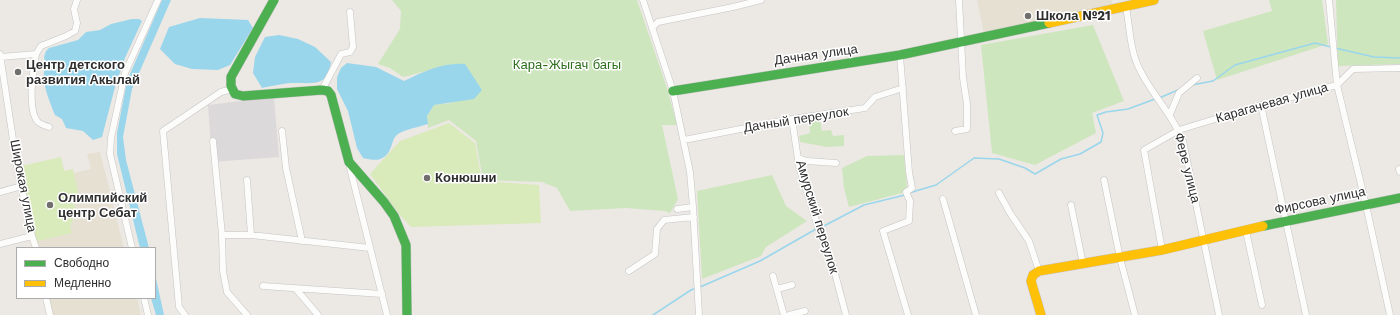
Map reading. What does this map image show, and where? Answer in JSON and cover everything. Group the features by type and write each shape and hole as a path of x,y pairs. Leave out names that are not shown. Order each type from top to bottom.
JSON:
{"street":[{"path":"49,127 39,123 34,115 32,75 36,54 41,46 75,31 77,23 74,9 77,0"},
{"path":"132,247 110,154 111,138 119,94 125,73 158,0"},
{"path":"274,0 231,77 230,83 232,89 235,94 243,96 322,90 328,91 331,95 387,315"},
{"path":"643,0 673,91 690,172 699,315"},
{"path":"732,0 733,7"},
{"path":"652,28 658,22 762,0"},
{"path":"955,131 967,129 967,104 963,78 959,0"},
{"name":"Дачная улица","path":"673,91 900,55 1126,7 1152,0"},
{"path":"1329,0 1337,85 1366,205 1390,315"},
{"name":"Фере улица","path":"1126,7 1133,49 1139,69 1170,114 1183,141 1219,315"},
{"path":"322,90 339,58 342,54 350,52 353,47 350,12"},
{"path":"1,58 36,54"},
{"path":"900,55 909,172 912,188 906,192 910,201 909,221 882,231 908,315"},
{"name":"Широкая улица","path":"1,58 17,166 36,247"},
{"name":"Карагачевая улица","path":"1162,250 1144,150 1179,130 1261,105 1337,85 1353,69 1400,68"},
{"path":"1170,114 1179,93 1197,78"},
{"name":"Дачный переулок","path":"684,140 792,119 865,108 875,97 903,88"},
{"path":"185,315 179,307 163,131 221,92 232,89"},
{"path":"1261,105 1306,315"},
{"name":"Амурский переулок","path":"792,119 798,158 809,198 833,266 846,315"},
{"path":"282,130 286,168 302,240"},
{"path":"213,141 222,236 223,271 227,292 247,315"},
{"path":"798,158 807,161 836,163"},
{"path":"349,162 394,216 406,245 407,315"},
{"path":"248,180 251,236"},
{"path":"1104,180 1120,258 1135,315"},
{"path":"0,192 22,186"},
{"path":"999,193 1010,213 1029,241 1036,273 1031,281 1042,315"},
{"name":"Фирсова улица","path":"1036,273 1162,250 1286,221 1400,198"},
{"path":"942,199 976,315"},
{"path":"1071,205 1082,264"},
{"path":"677,209 693,207"},
{"path":"629,271 655,254 658,229 664,220 694,217"},
{"path":"1246,231 1262,305"},
{"path":"0,244 32,236"},
{"path":"222,236 251,236 302,240 370,248"},
{"path":"773,276 784,315"},
{"path":"777,289 792,285"},
{"path":"263,286 382,294"},
{"path":"296,289 318,315"},
{"path":"46,299 50,315"},
{"path":"144,299 148,315"},
{"path":"789,315 805,311"}],"shaded area":[{"name":"Школа №21","path":"977,0 1112,0 1113,8 984,34"},
{"path":"274,97 279,157 212,162 208,105"},
{"path":"100,152 124,247 36,247 34,242 71,233 70,227 76,211 73,198 79,196 74,173 91,169 87,154"},
{"path":"48,299 137,299 141,315 52,315"}],"green space":[{"name":"Кара-Жыгач багы","path":"392,0 637,0 667,88 677,125 662,125 678,199 670,213 665,211 626,208 570,211 557,188 542,182 483,180 476,141 449,120 428,128 427,116 434,105 452,103 456,64 403,77 390,68 378,64 400,29 401,11"},
{"path":"1269,0 1322,0 1328,44 1217,80 1203,31 1272,11"},
{"path":"1336,0 1400,0 1400,64 1338,66"},
{"path":"1093,25 1124,101 1092,113 1096,133 1035,165 992,153 981,45"},
{"path":"820,120 822,131 831,130 833,136 844,135 844,146 827,147 800,142 799,136 810,133 809,122"},
{"name":"Конюшни","path":"449,123 475,143 482,181 539,185 541,223 411,227 400,215 370,174 400,141"},
{"path":"904,155 907,187 902,193 849,207 844,188 842,168 867,156"},
{"name":"Олимпийский центр Себат","path":"61,157 64,171 73,169 79,196 73,198 76,211 70,227 72,233 34,242 17,167"},
{"path":"772,175 786,206 807,221 766,247 761,256 702,279 697,191"}],"water":[{"path":"162,0 171,0 132,89 123,137 126,160 149,247 140,247 117,154 117,133 127,81"},
{"path":"200,18 248,20 253,28 230,65 218,70 192,69 175,64 160,49 169,27"},
{"path":"132,19 139,19 142,21 125,58 115,87 102,137 93,140 83,131 66,128 62,119 55,115 44,83 44,71 46,66 44,57 46,51 49,48 78,40 86,32 100,30 111,24"},
{"path":"279,35 298,39 315,47 331,62 326,77 312,83 290,83 262,88 253,73 255,57 265,37"},
{"path":"347,63 376,67 404,81 441,66 465,64 482,90 474,99 434,105 427,116 428,124 409,129 398,134 394,139 389,152 383,158 376,160 363,158 357,148 348,111 337,89 337,77 341,68"},
{"path":"156,279 164,315 156,315 151,299 156,299"}],"waterway":[{"path":"1192,85 1213,81 1235,65 1315,43 1331,47"},
{"path":"1335,48 1374,57 1400,58"},
{"path":"1159,98 1178,90"},
{"path":"909,193 936,185 974,158 999,159 1025,168 1035,174 1061,159 1080,154 1101,142 1103,133 1097,115 1106,112 1128,109 1155,99"},
{"path":"820,228 864,205 905,195"},
{"path":"700,287 760,261 816,229"},
{"path":"653,315 696,288"}],"traffic: fast":[{"path":"274,0 231,77 231,86 235,94 243,96 322,90 328,91 331,95 349,162 384,202 394,216 406,245 407,315"},
{"path":"673,91 900,55 1049,23"},
{"path":"1263,226 1400,198"}],"traffic: slow":[{"path":"1049,23 1154,0"},
{"path":"1041,315 1031,281 1033,275 1039,271 1162,250 1263,226"}],"place":[{"name":"Школа №21","path":"1028,16"},
{"name":"Центр детского развития Акылай","path":"18,72"},
{"name":"Конюшни","path":"427,178"},
{"name":"Олимпийский центр Себат","path":"50,205"}]}
